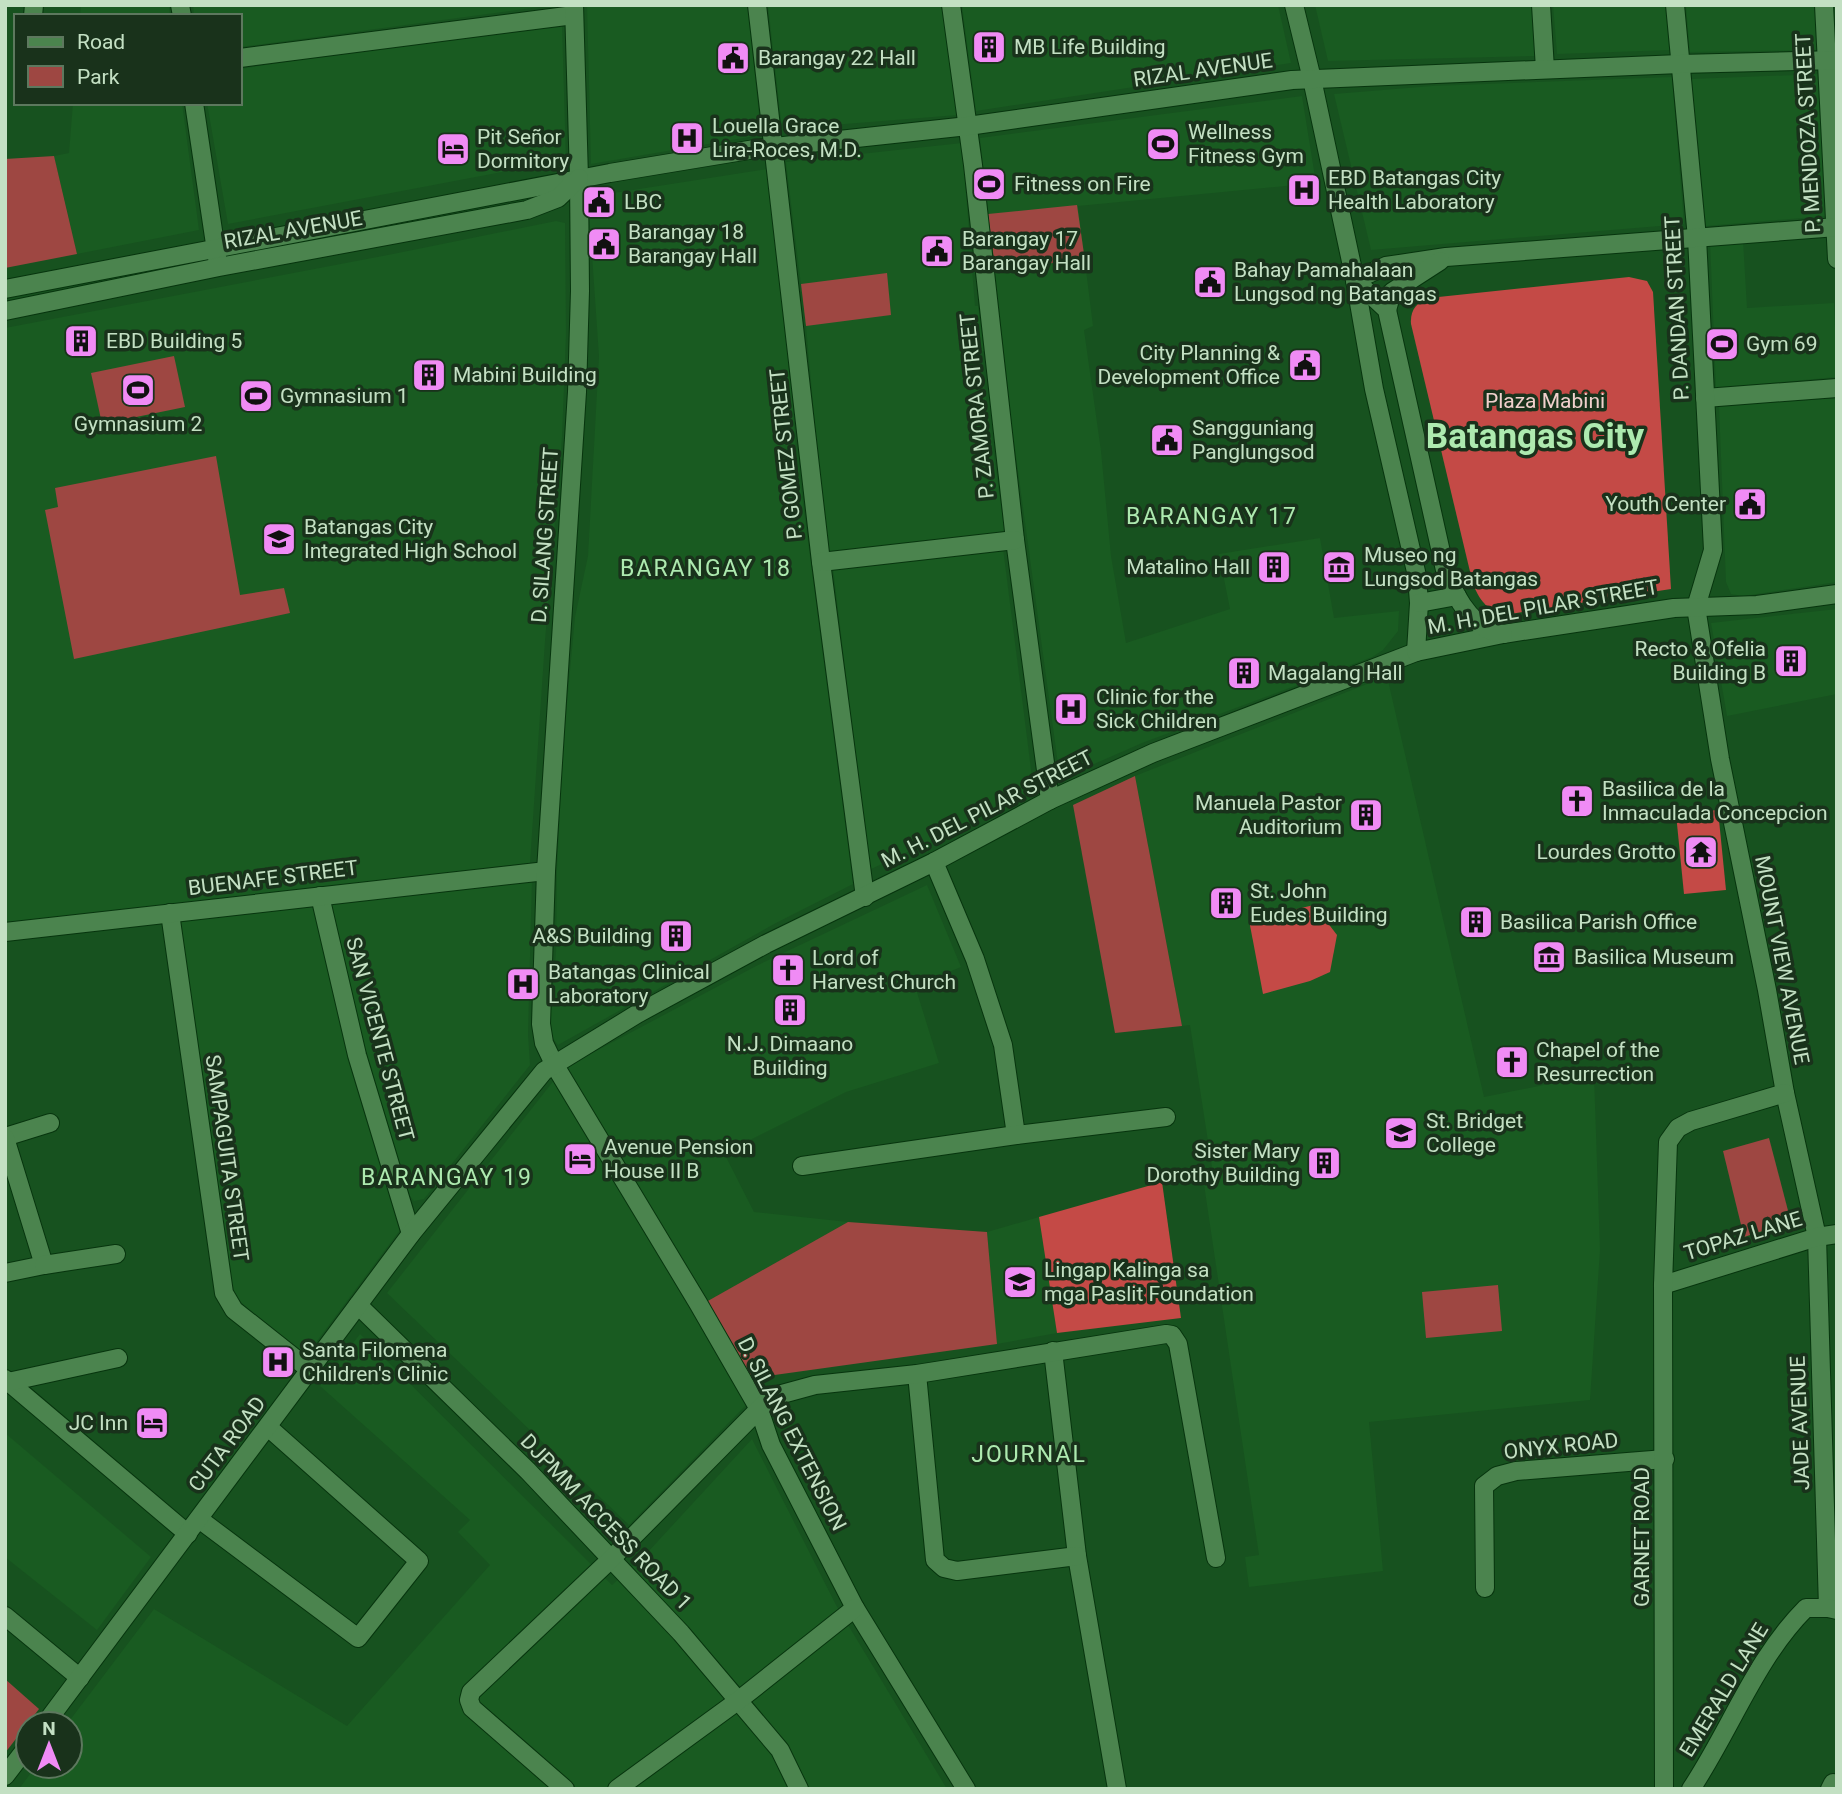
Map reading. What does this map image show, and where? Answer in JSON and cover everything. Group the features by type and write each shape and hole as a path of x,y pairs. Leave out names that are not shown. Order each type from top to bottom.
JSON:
{"street":[{"name":"P. GOMEZ STREET","path":"757,5 821,562 865,897"},
{"name":"P. ZAMORA STREET","path":"951,5 968,126 1015,540 1050,800"},
{"path":"1294,5 1312,79 1355,281 1374,389 1416,576 1419,603 1416,652"},
{"path":"1541,5 1545,69"},
{"name":"P. DANDAN STREET","path":"1675,5 1697,238 1713,550 1696,607"},
{"name":"P. MENDOZA STREET","path":"1824,5 1832,60 1837,259"},
{"path":"242,58 574,10"},
{"name":"D. SILANG STREET","path":"554,1065 544,1043 541,1024 546,871 577,404 580,291 574,10"},
{"name":"RIZAL AVENUE","path":"5,289 579,178 775,147 968,126 1312,79 1832,60"},
{"path":"194,105 219,267"},
{"name":"RIZAL AVENUE","path":"5,311 219,267 527,210 558,198 579,178"},
{"path":"1355,281 1386,267 1446,257 1836,227"},
{"path":"1446,257 1392,292 1387,310 1446,570 1457,596 1474,620 1491,632 1503,634"},
{"path":"1355,281 1387,310"},
{"path":"1704,398 1837,388"},
{"path":"821,562 1015,540"},
{"name":"M. H. DEL PILAR STREET","path":"554,1065 637,1014 717,971 934,862 1050,800 1153,753 1416,652 1503,634 1674,608 1757,605 1837,594"},
{"path":"1419,603 1457,596"},
{"name":"MOUNT VIEW AVENUE","path":"1696,607 1720,759 1785,1093 1817,1237"},
{"path":"934,862 975,959 1003,1045 1016,1135"},
{"name":"BUENAFE STREET","path":"5,932 546,871"},
{"name":"SAN VICENTE STREET","path":"320,896 357,1055 411,1234"},
{"name":"SAMPAGUITA STREET","path":"170,913 224,1293 234,1310 310,1370"},
{"name":"CUTA ROAD","path":"56,1710 411,1234 544,1071 554,1065"},
{"name":"D. SILANG EXTENSION","path":"554,1065 759,1409 771,1445 855,1608 965,1789"},
{"name":"GARNET ROAD","path":"1664,1789 1663,1285 1668,1142 1678,1128 1691,1121 1785,1093"},
{"path":"802,1166 1016,1135 1167,1117"},
{"path":"44,1265 5,1137 51,1123"},
{"name":"TOPAZ LANE","path":"1663,1285 1817,1237 1837,1234"},
{"name":"JADE AVENUE","path":"1817,1237 1833,1609"},
{"path":"5,1273 116,1254"},
{"name":"DJPMM ACCESS ROAD 1","path":"358,1305 528,1471 681,1633 780,1750 799,1789"},
{"path":"565,1789 472,1708 469,1700 471,1692 610,1560 771,1397 815,1385 917,1374 1172,1335 1178,1344 1216,1558"},
{"path":"1053,1352 1077,1556 1117,1789"},
{"path":"7,1381 118,1358"},
{"path":"917,1374 935,1560 944,1568 957,1571 1077,1556"},
{"path":"7,1381 188,1534"},
{"path":"199,1519 358,1638 419,1561 268,1427"},
{"name":"ONYX ROAD","path":"1485,1588 1484,1486 1497,1476 1516,1471 1665,1459"},
{"path":"617,1789 739,1700 855,1608"},
{"name":"EMERALD LANE","path":"1691,1789 1754,1678 1789,1626 1806,1608 1833,1609"},
{"path":"5,1616 80,1678"}],"shaded area":[{"path":"81,5 169,5 170,14 80,14"},
{"path":"193,5 554,5 242,47 242,14 194,14"},
{"path":"587,5 748,5 761,135 591,164"},
{"path":"768,5 942,5 958,115 782,129"},
{"path":"962,5 1278,5 1291,63 976,111"},
{"path":"1315,5 1533,5 1535,56 1328,61"},
{"path":"1553,5 1667,5 1671,50 1557,54"},
{"path":"1686,5 1816,5 1818,50 1690,52"},
{"path":"562,25 566,160 228,224 207,105 242,105 242,69 402,44"},
{"path":"1821,74 1827,216 1705,226 1691,79"},
{"path":"1672,77 1684,224 1371,250 1334,94 1432,86"},
{"path":"1302,96 1316,183 1078,206 1093,326 1084,330 1101,451 1111,556 1126,643 1230,609 1219,554 1320,538 1334,618 1399,611 1398,631 1383,650 1372,657 1142,743 1060,779 1013,434 980,138"},
{"path":"73,105 182,105 199,230 77,254 54,156 69,153"},
{"path":"962,143 975,306 978,306 984,351 980,352 980,356 1005,534 827,558 806,326 786,162"},
{"path":"768,169 788,335 796,450 853,884 776,923 558,1045 549,1033 556,952 563,746 575,617 588,556 599,356 588,197"},
{"name":"Batangas City Integrated High School","path":"556,221 565,223 566,334 562,437 530,863 5,925 5,328"},
{"path":"1743,240 1747,308 1834,303 1837,377 1716,388 1710,241"},
{"path":"1837,398 1837,582 1743,596 1731,594 1726,582 1719,406"},
{"path":"1003,548 1034,793 869,870 833,567"},
{"path":"1837,609 1837,694 1727,716 1711,623"},
{"name":"St. Bridget College","path":"1387,676 1484,1097 1594,1075 1600,1250 1590,1400 1369,1422 1383,1571 1249,1587 1245,1557 1259,1555 1202,1171 1212,1167 1190,1025 1182,1026 1135,776"},
{"path":"532,879 528,1034 530,1065 424,1199 414,1201 409,1195 359,1050 325,904"},
{"path":"927,885 961,967 915,986 939,1063 846,1092 724,1153 754,1212 848,1222 706,1302 564,1068 758,965"},
{"path":"318,905 352,1056 400,1230 305,1357 235,1297 229,1282 177,920"},
{"path":"555,1079 676,1278 747,1404 629,1525 387,1293"},
{"name":"Lingap Kalinga sa mga Paslit Foundation","path":"1039,1217 1057,1333 997,1344 987,1232"},
{"path":"360,1334 612,1585 647,1553 752,1439 836,1605 947,1789 19,1789 26,1780 84,1780 84,1710 78,1710 154,1609 347,1726 490,1565 458,1532 470,1520 320,1386"},
{"path":"5,1433 151,1557 97,1630 5,1557"}],"green space":[{"path":"54,156 77,254 5,268 5,159"},
{"path":"1077,205 1085,261 995,267 988,214"},
{"path":"887,273 891,315 806,326 801,284"},
{"name":"Plaza Mabini","path":"1629,277 1647,281 1653,292 1671,589 1510,614 1496,611 1485,604 1477,594 1472,580 1411,324 1413,311 1417,305 1429,298"},
{"name":"Gymnasium 2","path":"174,356 185,407 102,424 91,373"},
{"path":"216,456 240,595 284,588 290,613 74,659 45,510 58,507 55,488"},
{"path":"1135,776 1182,1026 1115,1033 1073,805"},
{"name":"Lourdes Grotto","path":"1718,810 1726,890 1684,894 1676,814"},
{"path":"1314,905 1337,935 1330,972 1310,981 1263,994 1249,920"},
{"path":"1769,1138 1791,1222 1744,1237 1723,1151"},
{"path":"1162,1182 1181,1318 1057,1333 1039,1217"},
{"path":"848,1222 987,1232 997,1344 746,1379 706,1302"},
{"path":"1498,1285 1502,1331 1426,1338 1422,1292"},
{"path":"5,1679 39,1709 14,1710 14,1741 5,1753"}],"place":[{"name":"MB Life Building","path":"989,47"},
{"name":"Barangay 22 Hall","path":"733,58"},
{"name":"Louella Grace Lira-Roces, M.D.","path":"687,138"},
{"name":"Wellness Fitness Gym","path":"1163,144"},
{"name":"Pit Señor Dormitory","path":"453,149"},
{"name":"Fitness on Fire","path":"989,184"},
{"name":"EBD Batangas City Health Laboratory","path":"1304,190"},
{"name":"LBC","path":"599,202"},
{"name":"Barangay 18 Barangay Hall","path":"604,244"},
{"name":"Barangay 17 Barangay Hall","path":"937,251"},
{"name":"Bahay Pamahalaan Lungsod ng Batangas","path":"1210,282"},
{"name":"EBD Building 5","path":"81,341"},
{"name":"Gym 69","path":"1722,344"},
{"name":"City Planning & Development Office","path":"1305,365"},
{"name":"Mabini Building","path":"429,375"},
{"name":"Gymnasium 2","path":"138,390"},
{"name":"Gymnasium 1","path":"256,396"},
{"name":"Sangguniang Panglungsod","path":"1167,440"},
{"name":"Youth Center","path":"1750,504"},
{"name":"Batangas City Integrated High School","path":"279,539"},
{"name":"Matalino Hall","path":"1274,567"},
{"name":"Museo ng Lungsod Batangas","path":"1339,567"},
{"name":"Recto & Ofelia Building B","path":"1791,661"},
{"name":"Magalang Hall","path":"1244,673"},
{"name":"Clinic for the Sick Children","path":"1071,709"},
{"name":"Basilica de la Inmaculada Concepcion","path":"1577,801"},
{"name":"Manuela Pastor Auditorium","path":"1366,815"},
{"name":"Lourdes Grotto","path":"1701,852"},
{"name":"St. John Eudes Building","path":"1226,903"},
{"name":"Basilica Parish Office","path":"1476,922"},
{"name":"A&S Building","path":"676,936"},
{"name":"Basilica Museum","path":"1549,957"},
{"name":"Lord of Harvest Church","path":"788,970"},
{"name":"Batangas Clinical Laboratory","path":"523,984"},
{"name":"N.J. Dimaano Building","path":"790,1010"},
{"name":"Chapel of the Resurrection","path":"1512,1062"},
{"name":"St. Bridget College","path":"1401,1133"},
{"name":"Avenue Pension House II B","path":"580,1159"},
{"name":"Sister Mary Dorothy Building","path":"1324,1163"},
{"name":"Lingap Kalinga sa mga Paslit Foundation","path":"1020,1282"},
{"name":"Santa Filomena Children's Clinic","path":"278,1362"},
{"name":"JC Inn","path":"152,1423"}],"district":[{"name":"Batangas City","path":"1535,436"},
{"name":"BARANGAY 17","path":"1212,516"},
{"name":"BARANGAY 18","path":"706,568"},
{"name":"BARANGAY 19","path":"447,1177"},
{"name":"JOURNAL","path":"1029,1454"}]}
